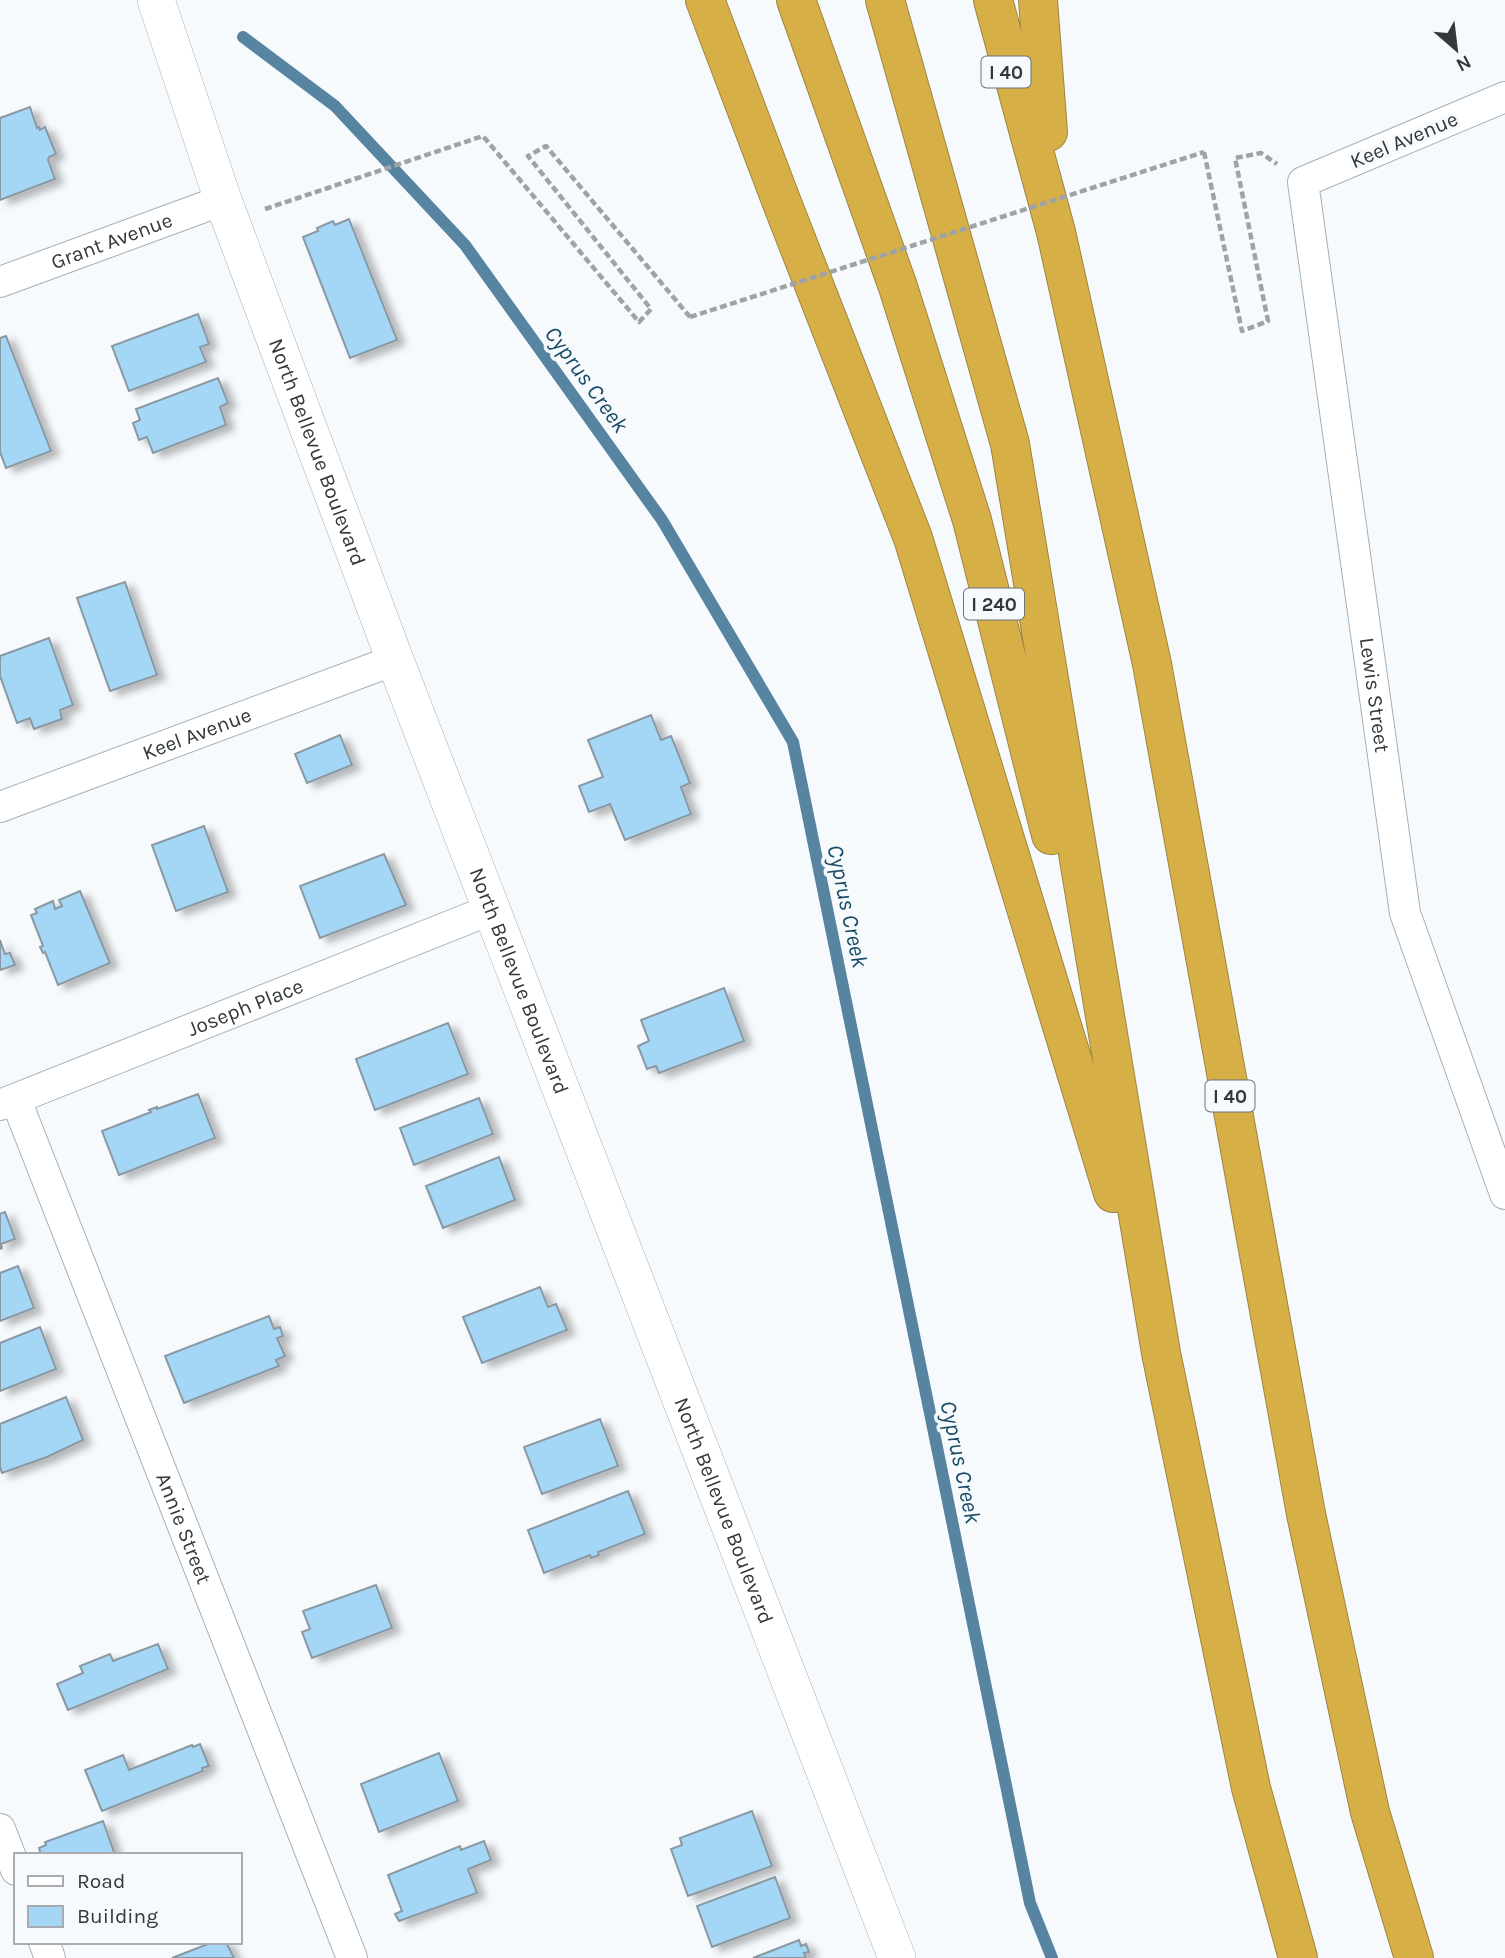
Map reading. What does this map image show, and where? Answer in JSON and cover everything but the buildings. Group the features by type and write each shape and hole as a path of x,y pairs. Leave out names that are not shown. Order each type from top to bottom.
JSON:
{"highway":[{"path":"705,0 913,538 1161,1353"},
{"name":"I 240","path":"796,0 898,287 972,520 1066,896 1138,1223"},
{"path":"885,0 1010,444 1161,1353 1251,1788 1298,1958"},
{"name":"I 40","path":"978,0 1034,144 1056,232 1152,664 1306,1514 1370,1812 1414,1958"},
{"path":"993,0 1034,144"},
{"path":"1038,0 1056,232"}],"street":[{"name":"North Bellevue Boulevard","path":"156,0 223,200 395,660 897,1958"},
{"name":"Keel Avenue","path":"1303,182 1505,97"},
{"name":"Lewis Street","path":"1303,182 1405,914 1505,1194"},
{"name":"Grant Avenue","path":"0,282 223,200"},
{"name":"Keel Avenue","path":"0,807 395,660"},
{"name":"Joseph Place","path":"8,1103 490,910"},
{"name":"Annie Street","path":"8,1103 352,1958"},
{"path":"0,1829 14,1865"}],"path":[{"path":"223,200 263,209 483,136 639,322 651,309 528,156 546,146 690,317 1204,152 1242,331 1268,321 1235,158 1261,153 1303,182"}],"waterway":[{"name":"Cyprus Creek","path":"243,37 335,106 465,245 662,520 793,742 1030,1903 1052,1958"}]}
